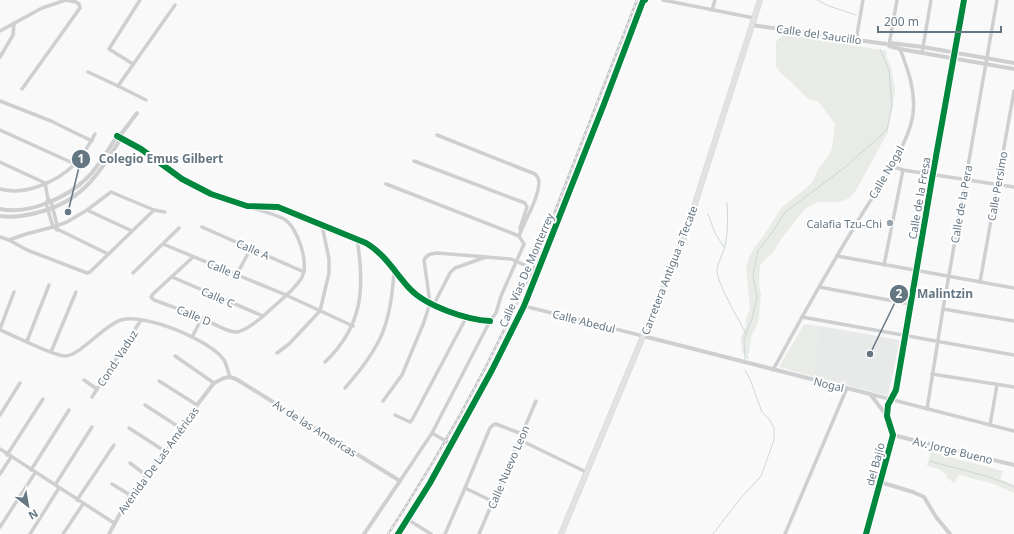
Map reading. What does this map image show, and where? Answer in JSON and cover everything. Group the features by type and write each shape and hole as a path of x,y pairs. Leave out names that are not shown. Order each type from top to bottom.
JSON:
{"main road":[{"name":"Carretera Antigua a Tecate","path":"561,534 690,218 760,0"}],"street":[{"path":"0,31 42,8 66,0 79,4 80,8 22,89"},
{"path":"133,64 109,49 140,0"},
{"name":"Calle Vías De Monterrey","path":"398,534 430,483 492,370 524,306 643,1 645,0"},
{"path":"662,0 754,18"},
{"path":"712,10 715,0"},
{"path":"856,40 863,0"},
{"path":"888,44 897,0"},
{"path":"922,53 931,0"},
{"name":"Calle de la Fresa","path":"891,399 896,390 964,0"},
{"name":"Calle de la Pera","path":"927,409 948,276 997,0"},
{"path":"118,86 175,5"},
{"path":"0,57 13,35 14,23"},
{"name":"Calle del Saucillo","path":"752,25 856,40 923,47 1014,63"},
{"name":"Calle del Saucillo","path":"888,44 900,49 1014,69"},
{"name":"Calle Nogal","path":"774,370 819,287 891,166 910,127 913,114 913,88 908,68 900,49"},
{"path":"88,72 146,100"},
{"name":"Calle Persimo","path":"980,282 1014,91"},
{"path":"0,101 52,122 92,141"},
{"path":"0,209 17,211 46,203 72,190 85,180 137,113"},
{"path":"0,130 75,164"},
{"path":"0,189 14,192 45,183 61,176 75,164 92,141 95,134"},
{"path":"437,135 535,174 539,182 525,225 519,236"},
{"path":"119,137 141,149 182,178 205,191 285,219 293,229 298,239 303,254 304,272 301,279 263,316"},
{"path":"0,216 8,218 17,217 53,209 72,198 90,183 101,170 119,137"},
{"path":"414,161 525,203 527,207 520,228 521,231"},
{"path":"0,162 45,183 57,227 108,254"},
{"path":"891,166 903,170 933,173 1014,187"},
{"path":"884,265 903,170"},
{"path":"364,534 432,433 490,321 496,313 500,296 524,244 519,236 386,184"},
{"path":"9,240 26,234 57,227 87,210 111,192 154,210 165,212"},
{"path":"46,203 53,227"},
{"path":"247,206 278,207 357,239 375,248 411,290 419,297 466,318 490,321"},
{"path":"87,210 132,231"},
{"path":"0,237 9,240 26,250 87,273 90,272 154,210"},
{"path":"277,352 289,344 320,310 329,273 329,258 322,225"},
{"name":"Calle A","path":"202,227 304,272"},
{"path":"133,273 179,228"},
{"path":"326,362 342,343 353,326 360,298 361,281 361,267 357,239"},
{"name":"Calle B","path":"163,244 238,274 353,326"},
{"path":"238,274 251,248"},
{"path":"432,304 424,260 429,254 437,253 511,259 538,271"},
{"path":"837,256 1013,288 1014,282"},
{"path":"172,277 193,257"},
{"path":"383,400 402,375 432,304 450,273 455,268 488,257"},
{"path":"345,388 362,369 381,339 393,297 394,271"},
{"name":"Calle D","path":"172,277 151,297 154,300 202,318 231,332 241,331 263,316"},
{"name":"Calle C","path":"172,277 263,316"},
{"path":"27,341 49,285"},
{"path":"819,287 910,304"},
{"path":"14,292 0,329 51,352 65,356 70,355 114,323 131,318 181,331 192,337 210,348 224,360 230,377 219,379 214,383 176,356"},
{"path":"51,352 76,292"},
{"name":"Calle Abedul","path":"524,306 643,336"},
{"path":"943,309 1014,321"},
{"path":"802,317 1014,355"},
{"path":"192,337 202,318"},
{"path":"395,415 410,422 412,420 466,318"},
{"name":"Cond. Vaduz","path":"92,397 142,320"},
{"name":"Nogal","path":"643,336 1014,431"},
{"path":"932,374 1014,387"},
{"name":"Av de las Americas","path":"230,377 236,379 400,481"},
{"path":"84,380 97,389"},
{"path":"159,381 197,405"},
{"path":"0,415 20,383"},
{"name":"Avenida De Las Américas","path":"109,534 130,495 166,452 182,430 197,405 214,383"},
{"path":"990,425 997,385"},
{"path":"785,534 847,388"},
{"path":"870,394 887,416"},
{"path":"0,474 43,399"},
{"name":"del Bajío","path":"866,534 892,435 887,416 888,405 891,399"},
{"name":"Calle Nuevo Leon","path":"479,534 536,401"},
{"path":"145,405 182,430"},
{"path":"31,470 69,410"},
{"path":"445,534 490,428 496,424 522,434"},
{"path":"55,485 92,427"},
{"path":"129,428 166,452"},
{"path":"432,433 451,444"},
{"name":"Av. Jorge Bueno","path":"892,435 1014,465"},
{"path":"520,440 586,472"},
{"path":"77,500 114,445"},
{"path":"0,449 114,523"},
{"path":"130,463 147,476"},
{"path":"0,527 35,472"},
{"path":"880,482 924,497 936,517 950,534"},
{"path":"112,484 130,495"},
{"path":"30,534 59,488"},
{"path":"465,488 494,502"},
{"path":"63,534 83,504"},
{"path":"407,519 431,534"}],"shaded area":[{"path":"783,34 887,51 886,56 891,67 895,90 888,132 855,192 845,200 839,202 817,202 805,209 773,252 760,265 759,285 761,295 759,315 758,323 751,337 749,354 742,353 741,337 746,326 746,319 750,308 746,267 750,255 781,208 813,181 818,169 828,157 832,148 835,124 817,101 808,99 780,72 776,66 776,42"},
{"path":"804,324 820,326 812,376 779,367"},
{"path":"820,326 900,340 888,396 812,376"},
{"path":"931,452 1003,471 1000,479 1014,485 1014,493 994,484 959,475 954,483 939,469 927,466"}],"waterway":[{"path":"817,0 829,6 856,15"},
{"path":"745,360 744,338 752,319 757,298 753,275 758,251 774,230 784,213 844,168 887,130 892,106 889,70 880,49"},
{"path":"727,203 727,235 717,270 724,292 746,334"},
{"path":"708,214 715,233 724,247"},
{"path":"746,354 748,359"},
{"path":"713,534 740,499 761,476 774,440 774,428 769,419 762,412 750,379 745,370"},
{"path":"930,461 983,475 1014,487"}],"railway":[{"path":"388,534 428,470 466,404 517,303 533,268 637,0"}],"cycle path":[{"path":"398,534 430,483 492,370 524,306 643,1 645,0"},
{"path":"866,534 893,435 887,416 888,405 896,390 964,0"},
{"path":"117,136 141,149 182,179 211,194 247,206 278,207 366,243 385,258 410,289 426,301 459,315 490,321"}],"place":[{"name":"Colegio Emus Gilbert","path":"68,212"},
{"name":"Calafia Tzu-Chi","path":"890,223"},
{"name":"Malintzin","path":"870,354"}]}
